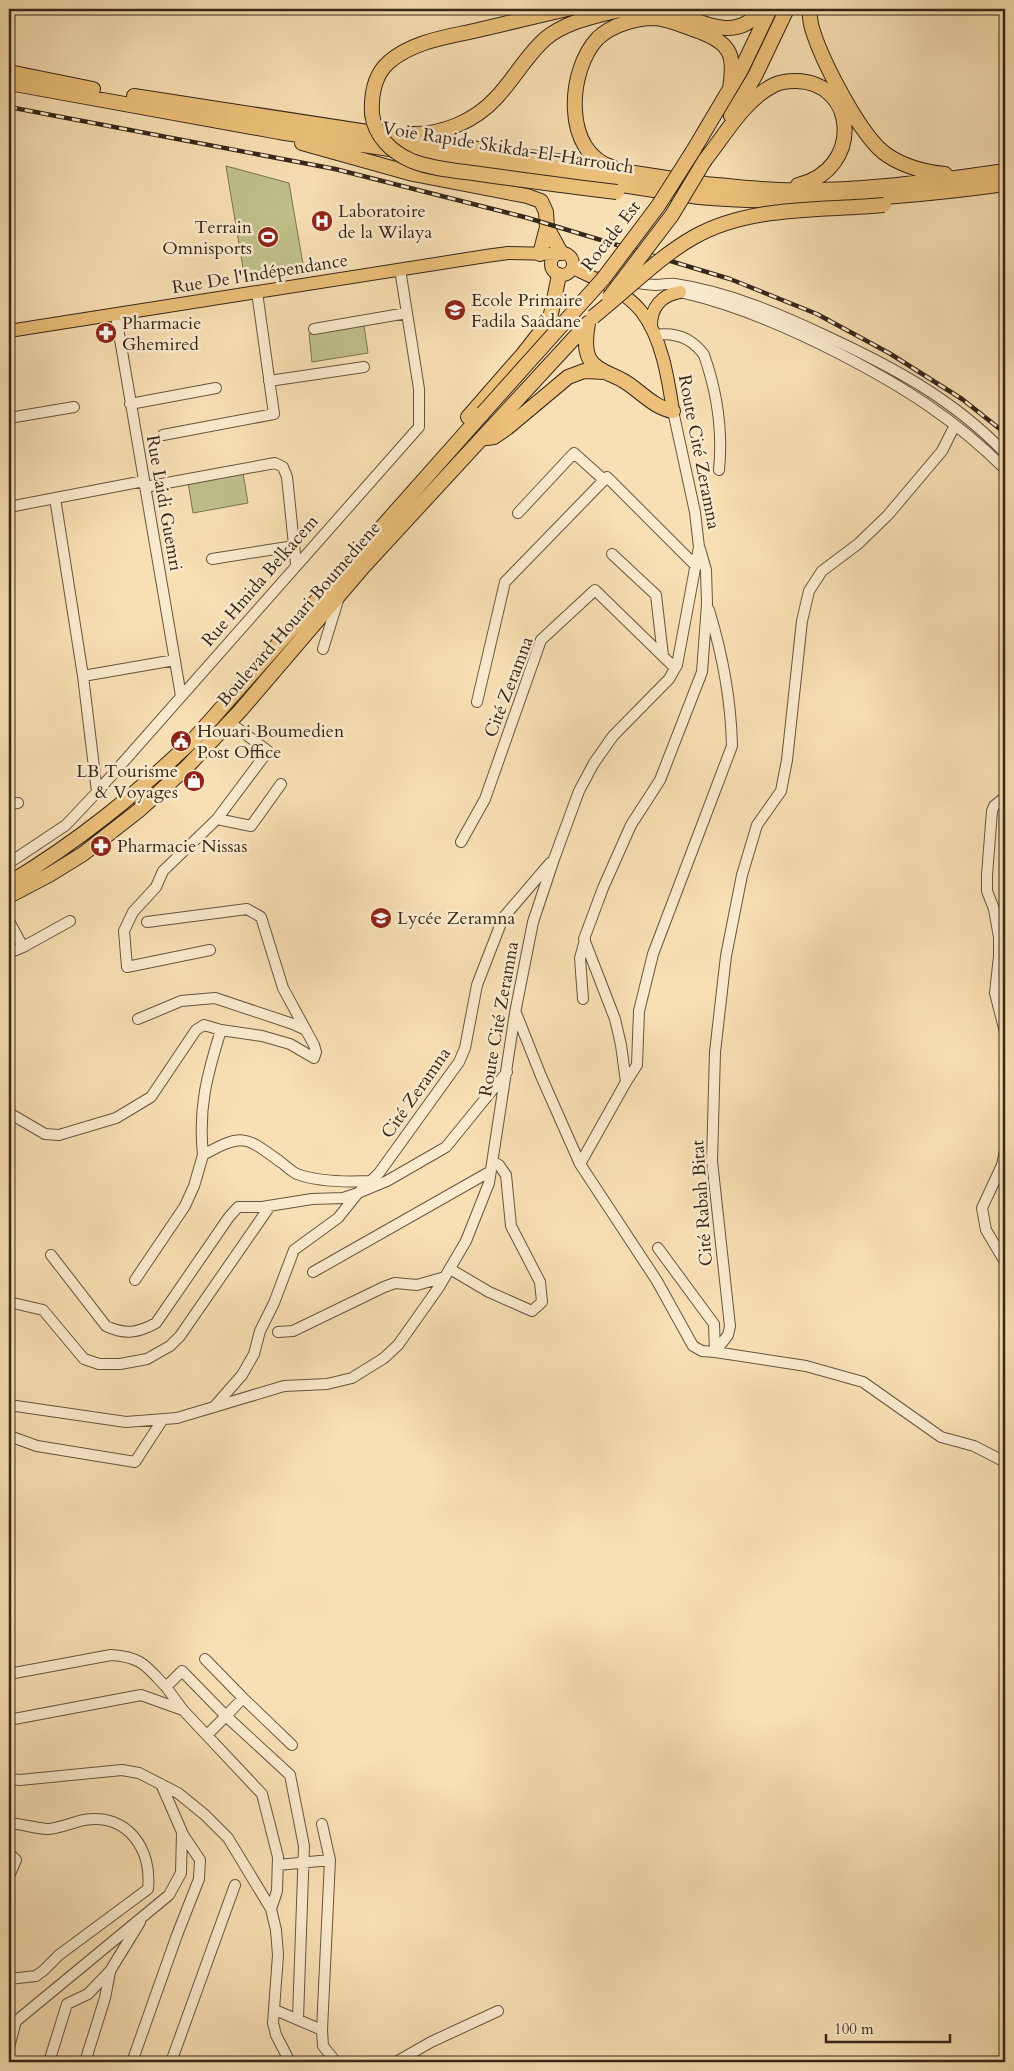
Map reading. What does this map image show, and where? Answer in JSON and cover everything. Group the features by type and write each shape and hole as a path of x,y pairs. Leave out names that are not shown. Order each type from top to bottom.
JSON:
{"highway":[{"path":"567,9 428,42 404,51 388,62 377,76 371,100 374,125 382,140 400,154 427,166 617,192 699,197"},
{"path":"362,132 419,134 451,128 469,120 484,110 497,97 534,50 558,30 623,9"},
{"path":"667,9 720,28 731,29 748,23 762,9"},
{"name":"Rocade Est","path":"483,413 603,279 658,206 741,70 770,9"},
{"name":"Rocade Est","path":"591,320 672,215 755,76 786,9"},
{"path":"809,9 811,26 818,47 840,89 868,135 886,154 906,166 927,172 944,174 999,172"},
{"path":"636,174 610,167 596,157 582,143 577,127 575,103 580,72 588,53 598,38 621,24 646,19 660,19 687,27 716,38 727,48 732,61 730,88"},
{"name":"Voie Rapide Skikda-El-Harrouch","path":"9,72 132,96 706,184 778,190 834,189 891,185 999,172"},
{"path":"705,160 756,97 775,84 808,81 820,86 832,96 840,109 844,122 845,141 839,156 829,169 818,178 778,190"},
{"name":"Voie Rapide Skikda-El-Harrouch","path":"9,83 279,132 699,197 764,202 808,201 1005,184"},
{"path":"279,132 295,141 412,174 527,196 541,201 546,212 547,227 540,254"},
{"path":"673,411 657,404 627,382 605,372 589,359 586,345 591,320 675,249 713,228 767,214 884,205 937,197 984,187"},
{"path":"547,227 559,254"},
{"path":"341,573 340,566 345,557 518,360 545,326 551,314 555,272"},
{"name":"Boulevard Houari Boumediene","path":"9,896 58,870 113,832 165,788 229,722 341,591 591,320"},
{"path":"483,438 494,437 501,433 568,377 584,371 605,372"},
{"name":"Boulevard Houari Boumediene","path":"9,883 53,856 97,825 174,758 218,715 483,413"}],"main road":[{"name":"Rue De l'Indépendance","path":"9,331 116,316 400,269 518,253 559,254"},
{"path":"518,253 555,272 566,275 573,268 571,257 559,254 551,262 555,272"},
{"name":"Route Cité Zeramna","path":"573,268 629,300 641,311 653,330 665,371 673,411"},
{"path":"653,330 653,312 656,306 666,296 680,292"}],"street":[{"name":"Rue Hmida Belkacem","path":"9,863 66,825 419,427 419,388 400,269"},
{"path":"590,276 657,285 746,311 812,339 909,391 931,405 1005,469"},
{"path":"657,285 675,284 751,304 874,359 935,394 970,420 1005,453"},
{"path":"163,435 274,414 257,292"},
{"path":"314,329 407,313"},
{"name":"Rue Laidi Guemri","path":"116,316 181,696"},
{"path":"653,330 680,336 697,345 704,355 721,423 719,470"},
{"path":"269,381 364,368"},
{"path":"130,404 216,388"},
{"path":"9,418 74,407"},
{"name":"Route Cité Zeramna","path":"9,1405 126,1422 177,1418 284,1386 327,1384 352,1378 384,1358 398,1344 448,1273 475,1223 489,1183 515,1012 533,922 579,792 612,736 669,679 678,664 699,547 695,512 673,411"},
{"name":"Cité Rabah Bitat","path":"715,1352 728,1334 730,1326 712,1160 715,1052 722,985 742,875 757,826 781,791 787,760 802,622 810,591 822,571 858,544 888,515 942,451 955,425"},
{"path":"518,513 574,453 604,480 607,477 696,566"},
{"path":"9,507 275,463 283,468 287,477 296,564"},
{"name":"Cité Zeramna","path":"477,702 505,582 604,480"},
{"path":"55,498 83,676 97,792"},
{"path":"212,559 294,546"},
{"path":"583,999 580,958 584,940 603,888 631,826 660,780 702,672 707,604 706,570 699,547"},
{"path":"612,554 656,594 663,656"},
{"name":"Cité Zeramna","path":"461,842 485,799 541,640 595,590 675,668"},
{"path":"323,649 341,591"},
{"path":"580,1164 637,1065 639,1011 653,954 732,746 732,724 719,641 707,604"},
{"path":"83,676 175,660"},
{"path":"210,950 127,967 124,931 134,912 156,887 163,871 217,819 268,751 229,722"},
{"path":"217,819 251,826 281,784"},
{"path":"1005,797 998,801 992,811 987,875 988,891 999,937 995,993 1005,1032"},
{"name":"Cité Zeramna","path":"358,1192 379,1173 459,1062 466,1048 477,985 503,918 554,859"},
{"path":"9,1113 45,1134 59,1135 116,1118 151,1097 196,1030 204,1025 221,1030 262,1036 290,1044 314,1058 316,1052 314,1045 283,988 260,917 247,909 146,922"},
{"path":"9,921 24,947"},
{"path":"9,953 24,947 70,921"},
{"path":"584,940 615,1019 626,1082"},
{"path":"138,1019 181,1001 215,998 306,1030"},
{"path":"515,1012 580,1164 657,1282 693,1346 702,1351 806,1366 863,1382 941,1436 974,1446 1005,1462"},
{"path":"135,1280 184,1206 194,1186 203,1155 200,1129 206,1077 221,1030"},
{"name":"Cité Zeramna","path":"51,1254 106,1326 119,1332 132,1333 143,1330 156,1323 229,1217 238,1207 270,1206 312,1199 343,1198 387,1181 446,1147 507,1072"},
{"path":"203,1155 240,1139 253,1142 297,1174 342,1183 370,1181"},
{"path":"1005,1151 1002,1165 982,1208 986,1230 1005,1262"},
{"path":"278,1332 293,1331 384,1286 395,1283 416,1285 448,1273 532,1311 542,1302 540,1282 511,1226 506,1175 499,1165 492,1167 313,1272"},
{"path":"214,1406 242,1375 254,1354 260,1331 274,1303 294,1250 338,1218 358,1192"},
{"path":"9,1302 43,1310 84,1359 99,1364 120,1364 147,1359 170,1346 180,1336 270,1206"},
{"path":"658,1248 714,1324 715,1352"},
{"path":"9,1440 12,1437 37,1446 134,1462 163,1419"},
{"path":"9,1674 111,1655 128,1656 142,1662 166,1687 183,1710 262,1794 278,1857 277,1891 272,1909"},
{"path":"205,1659 292,1745"},
{"path":"166,1687 182,1671 226,1716 290,1775 304,1846 298,2018"},
{"path":"9,1720 141,1695 183,1710"},
{"path":"207,1735 243,1698"},
{"path":"9,1779 20,1780 122,1770 139,1773 178,1793 205,1815 228,1838 272,1909 278,1955 273,2023 276,2035 290,2062"},
{"path":"132,2062 177,1934 199,1878 200,1860 182,1832 161,1784"},
{"path":"9,1824 26,1824 48,1829 86,1819 113,1821 130,1830 141,1846 150,1874 148,1889 58,1955 44,1970 36,1976 9,1980"},
{"path":"322,1824 330,1860 322,2046 336,2062"},
{"path":"9,2047 13,2024 169,1895 181,1873 182,1832"},
{"path":"9,1853 16,1860 9,1876"},
{"path":"278,1865 330,1860"},
{"path":"171,2062 235,1885"},
{"path":"49,2062 67,2004 88,1994 110,1971 145,1914"},
{"path":"85,2062 105,1998 110,1971"},
{"path":"275,2010 298,2018 322,2030"},
{"path":"396,2062 431,2042 498,2011"}],"green space":[{"name":"Terrain Omnisports","path":"226,166 289,183 304,270 245,280"},
{"path":"364,325 368,353 312,362 309,334"},
{"path":"243,473 248,503 193,513 188,482"}],"railway":[{"path":"9,107 335,169 528,218 730,279 817,314 889,353 962,399 1005,433"}],"place":[{"name":"Laboratoire de la Wilaya","path":"322,221"},
{"name":"Terrain Omnisports","path":"268,237"},
{"name":"Ecole Primaire Fadila Saâdane","path":"455,310"},
{"name":"Pharmacie Ghemired","path":"106,333"},
{"name":"Houari Boumedien Post Office","path":"181,741"},
{"name":"LB Tourisme & Voyages","path":"194,781"},
{"name":"Pharmacie Nissas","path":"101,846"},
{"name":"Lycée Zeramna","path":"381,918"}]}
